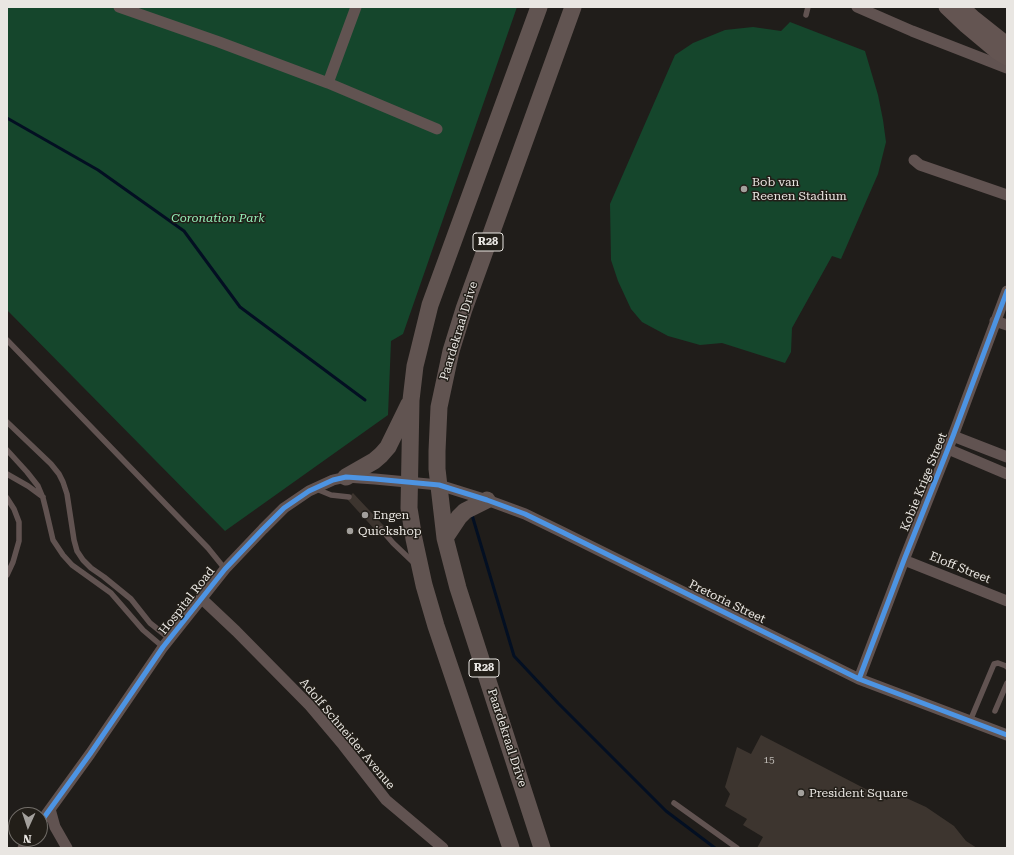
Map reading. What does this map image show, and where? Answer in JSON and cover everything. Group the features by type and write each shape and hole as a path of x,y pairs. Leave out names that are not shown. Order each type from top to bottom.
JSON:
{"main road":[{"name":"R28","path":"511,848 436,626 414,539 409,508 411,400 418,350 430,305 539,7"},
{"name":"Paardekraal Drive","path":"542,848 458,588 445,538 436,469 439,407 451,351 464,309 573,7"},
{"path":"946,7 997,52 1007,58"},
{"path":"962,7 1007,44"},
{"path":"346,477 374,461 381,455 388,446 411,400"},
{"path":"445,538 462,514 487,500"}],"street":[{"path":"119,7 219,42 328,83 437,129"},
{"path":"328,83 356,7"},
{"path":"857,7 919,34 1007,68"},
{"path":"914,160 920,165 1007,196"},
{"name":"Kobie Krige Street","path":"859,679 953,436 1007,291"},
{"path":"996,321 1007,325"},
{"path":"953,436 1007,457"},
{"path":"948,449 1007,474"},
{"name":"Hospital Road","path":"48,812 167,643 201,598 225,569 284,508 314,488 333,480 346,477 438,485"},
{"name":"Pretoria Street","path":"438,485 487,500 525,514 859,679 1007,734"},
{"name":"Eloff Street","path":"904,560 1007,601"},
{"name":"Adolf Schneider Avenue","path":"201,598 310,706 386,800 443,848"},
{"path":"50,809 55,827 67,848"}],"lane":[{"path":"806,15 808,7"},
{"path":"7,340 208,548 225,569"},
{"path":"7,422 51,464 59,474 67,494 77,551 83,560 130,599 167,643"},
{"path":"7,450 38,486 43,498 53,540 63,555 72,565 111,593 143,630 167,643"},
{"path":"7,474 28,486 43,498"},
{"path":"314,488 331,495 349,497"},
{"path":"7,498 14,509 19,522 19,541 13,562 7,575"},
{"path":"380,529 421,570"},
{"path":"970,721 994,664 998,663 1007,667"},
{"path":"995,711 1007,683"},
{"path":"674,803 737,848"}],"green space":[{"name":"Coronation Park","path":"7,7 517,7 403,334 391,341 388,415 225,531 7,310"},
{"name":"Bob van Reenen Stadium","path":"790,22 865,51 878,95 886,142 878,174 841,259 832,256 792,328 791,352 785,363 722,343 700,345 668,336 642,322 631,309 618,281 611,260 610,204 675,55 693,43 725,30 753,27 781,31"}],"building":[{"path":"353,493 384,526 377,532 347,499"},
{"name":"President Square","path":"761,735 887,800 891,791 926,807 954,826 966,841 977,848 757,848 763,837 743,825 747,819 725,806 730,794 725,787 737,747 751,754"}],"waterway":[{"path":"7,118 98,170 184,231 240,307 365,400"},
{"path":"472,515 514,656 558,703 666,811 715,848"}],"cycle path":[{"path":"859,679 953,436 1007,291"},
{"path":"48,812 90,754 163,647 225,569 284,508 309,491 333,480 346,477 439,485 525,514 859,679 1007,735"}],"place":[{"name":"Bob van Reenen Stadium","path":"744,189"},
{"name":"Engen","path":"365,515"},
{"name":"Quickshop","path":"350,531"},
{"name":"President Square","path":"801,793"}]}
